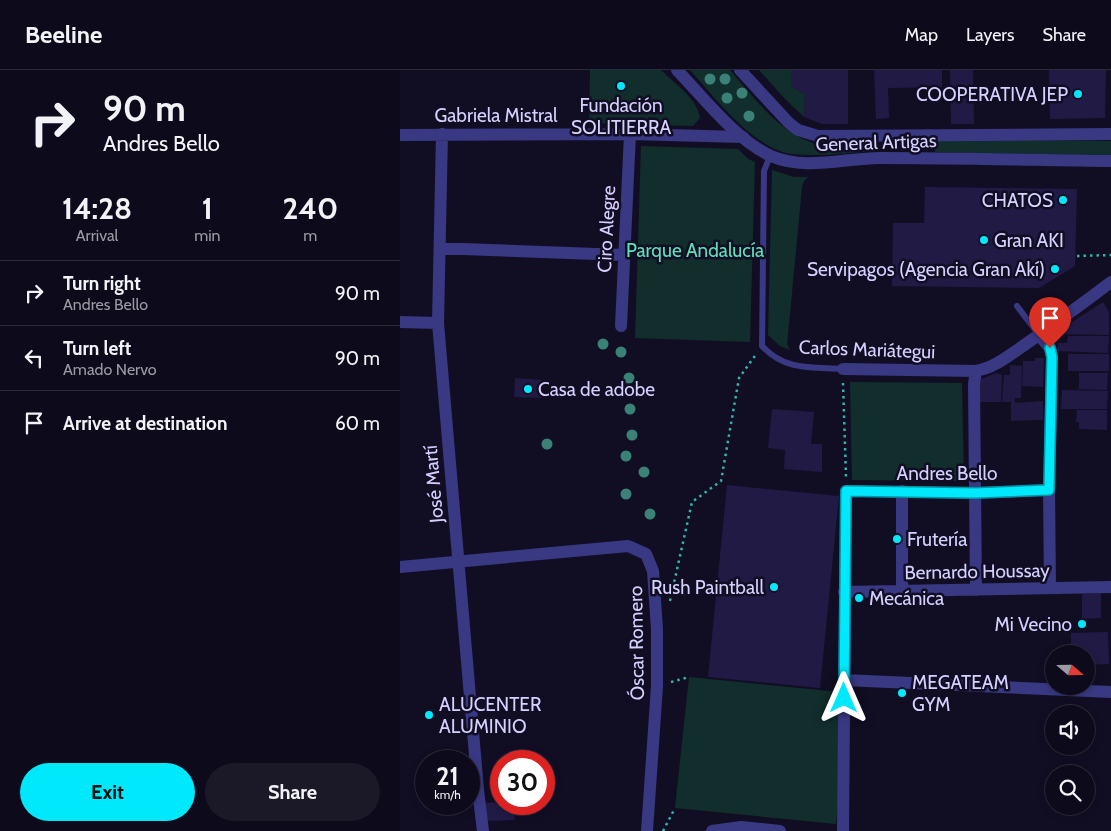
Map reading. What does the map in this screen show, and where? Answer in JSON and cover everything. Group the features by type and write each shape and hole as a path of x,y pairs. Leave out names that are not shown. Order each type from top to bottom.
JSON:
{"street":[{"name":"General Artigas","path":"677,70 722,118 743,137 770,156 786,161 806,163 878,158 1111,161"},
{"name":"General Artigas","path":"740,70 782,116 798,130 818,136 1111,134"},
{"name":"José Martí","path":"442,134 438,323 483,831"},
{"name":"Gabriela Mistral","path":"400,135 630,134 743,137"},
{"name":"Ciro Alegre","path":"621,326 630,134"},
{"path":"878,137 878,158"},
{"path":"440,249 623,255"},
{"name":"Carlos Mariátegui","path":"843,369 976,371 984,369 1039,335 1111,282"},
{"path":"400,322 438,323"},
{"path":"1039,335 1050,348 1052,357 1049,490 1050,588"},
{"path":"976,371 974,384 976,590"},
{"name":"Andres Bello","path":"846,491 976,493 1049,490"},
{"path":"843,831 846,491"},
{"path":"902,491 902,591"},
{"name":"Óscar Romero","path":"400,566 628,546 646,554 653,572 658,686 647,831"},
{"name":"Bernardo Houssay","path":"844,592 1111,587"},
{"path":"844,680 1111,692"},
{"path":"712,831 742,827 780,831"}],"lane":[{"path":"762,346 764,171 770,156"},
{"path":"1017,306 1039,335"},
{"name":"Carlos Mariátegui","path":"762,346 769,354 786,364 843,369"}],"path":[{"path":"1077,256 1111,255"},
{"path":"668,609 692,502 721,481 739,378 762,346"},
{"path":"843,369 846,491"},
{"path":"658,686 689,677"},
{"path":"663,831 675,808"}],"green space":[{"name":"Fundación SOLITIERRA","path":"590,70 661,70 695,104 700,118 693,126 589,123"},
{"path":"690,70 730,70 772,117 798,136 827,146 873,145 873,151 812,155 792,154 778,150 764,143 736,121"},
{"path":"759,70 791,70 791,86 805,94 804,117 785,99"},
{"path":"933,141 1111,141 1111,155 935,152"},
{"name":"Parque Andalucía","path":"641,146 738,149 748,159 755,162 750,342 635,338"},
{"path":"772,170 794,177 808,177 802,187 787,344 790,350 780,346 768,335"},
{"path":"850,382 962,383 964,481 852,480"},
{"path":"689,677 849,693 836,824 675,808"}],"building":[{"path":"791,70 848,70 848,124 822,124 804,117 805,94 791,86"},
{"path":"874,70 942,70 942,87 888,88 889,118 876,119"},
{"path":"950,70 973,70 974,124 951,124"},
{"name":"COOPERATIVA JEP","path":"1049,70 1106,70 1105,118 1050,119"},
{"name":"Gran AKI","path":"925,187 1077,189 1075,266 1039,288 892,286 893,223 924,223"},
{"path":"1103,302 1109,312 1109,335 1057,334 1060,330"},
{"path":"1068,336 1109,336 1108,353 1058,351 1058,343 1067,343"},
{"path":"1068,354 1109,354 1109,371 1068,371"},
{"path":"1035,358 1044,358 1043,387 1022,386 1023,361 1035,361"},
{"path":"1010,365 1022,366 1021,398 1015,398 1015,403 1043,401 1043,420 1011,421 1011,402 1002,402 1004,375 1010,375"},
{"path":"996,373 1002,375 1001,402 979,402 979,380"},
{"path":"1079,373 1108,373 1107,390 1079,389"},
{"name":"Casa de adobe","path":"515,378 542,380 541,398 514,397"},
{"path":"1062,390 1108,391 1107,409 1061,409"},
{"path":"772,409 814,412 811,444 822,444 822,472 784,469 785,450 768,448"},
{"path":"1077,410 1107,410 1107,430 1079,429 1079,422 1076,422"},
{"name":"Rush Paintball","path":"727,485 839,496 820,688 708,677"},
{"path":"1101,593 1101,618 1082,619 1082,594"},
{"path":"1108,632 1109,664 1095,665 1095,645 1071,645 1071,633"},
{"path":"483,803 490,803 490,815 514,815 515,820 486,821"}],"place":[{"name":"Fundación SOLITIERRA","path":"621,86"},
{"name":"COOPERATIVA JEP","path":"1078,94"},
{"name":"CHATOS","path":"1063,200"},
{"name":"Gran AKI","path":"984,240"},
{"name":"Servipagos (Agencia Gran Akí)","path":"1055,269"},
{"name":"Casa de adobe","path":"528,389"},
{"name":"Frutería","path":"897,539"},
{"name":"Rush Paintball","path":"774,587"},
{"name":"Mecánica","path":"859,598"},
{"name":"Mi Vecino","path":"1082,624"},
{"name":"MEGATEAM GYM","path":"902,693"},
{"name":"ALUCENTER ALUMINIO","path":"429,715"}],"route":[{"path":"844,698 846,491 976,493 1049,490 1052,357 1050,348"}]}
